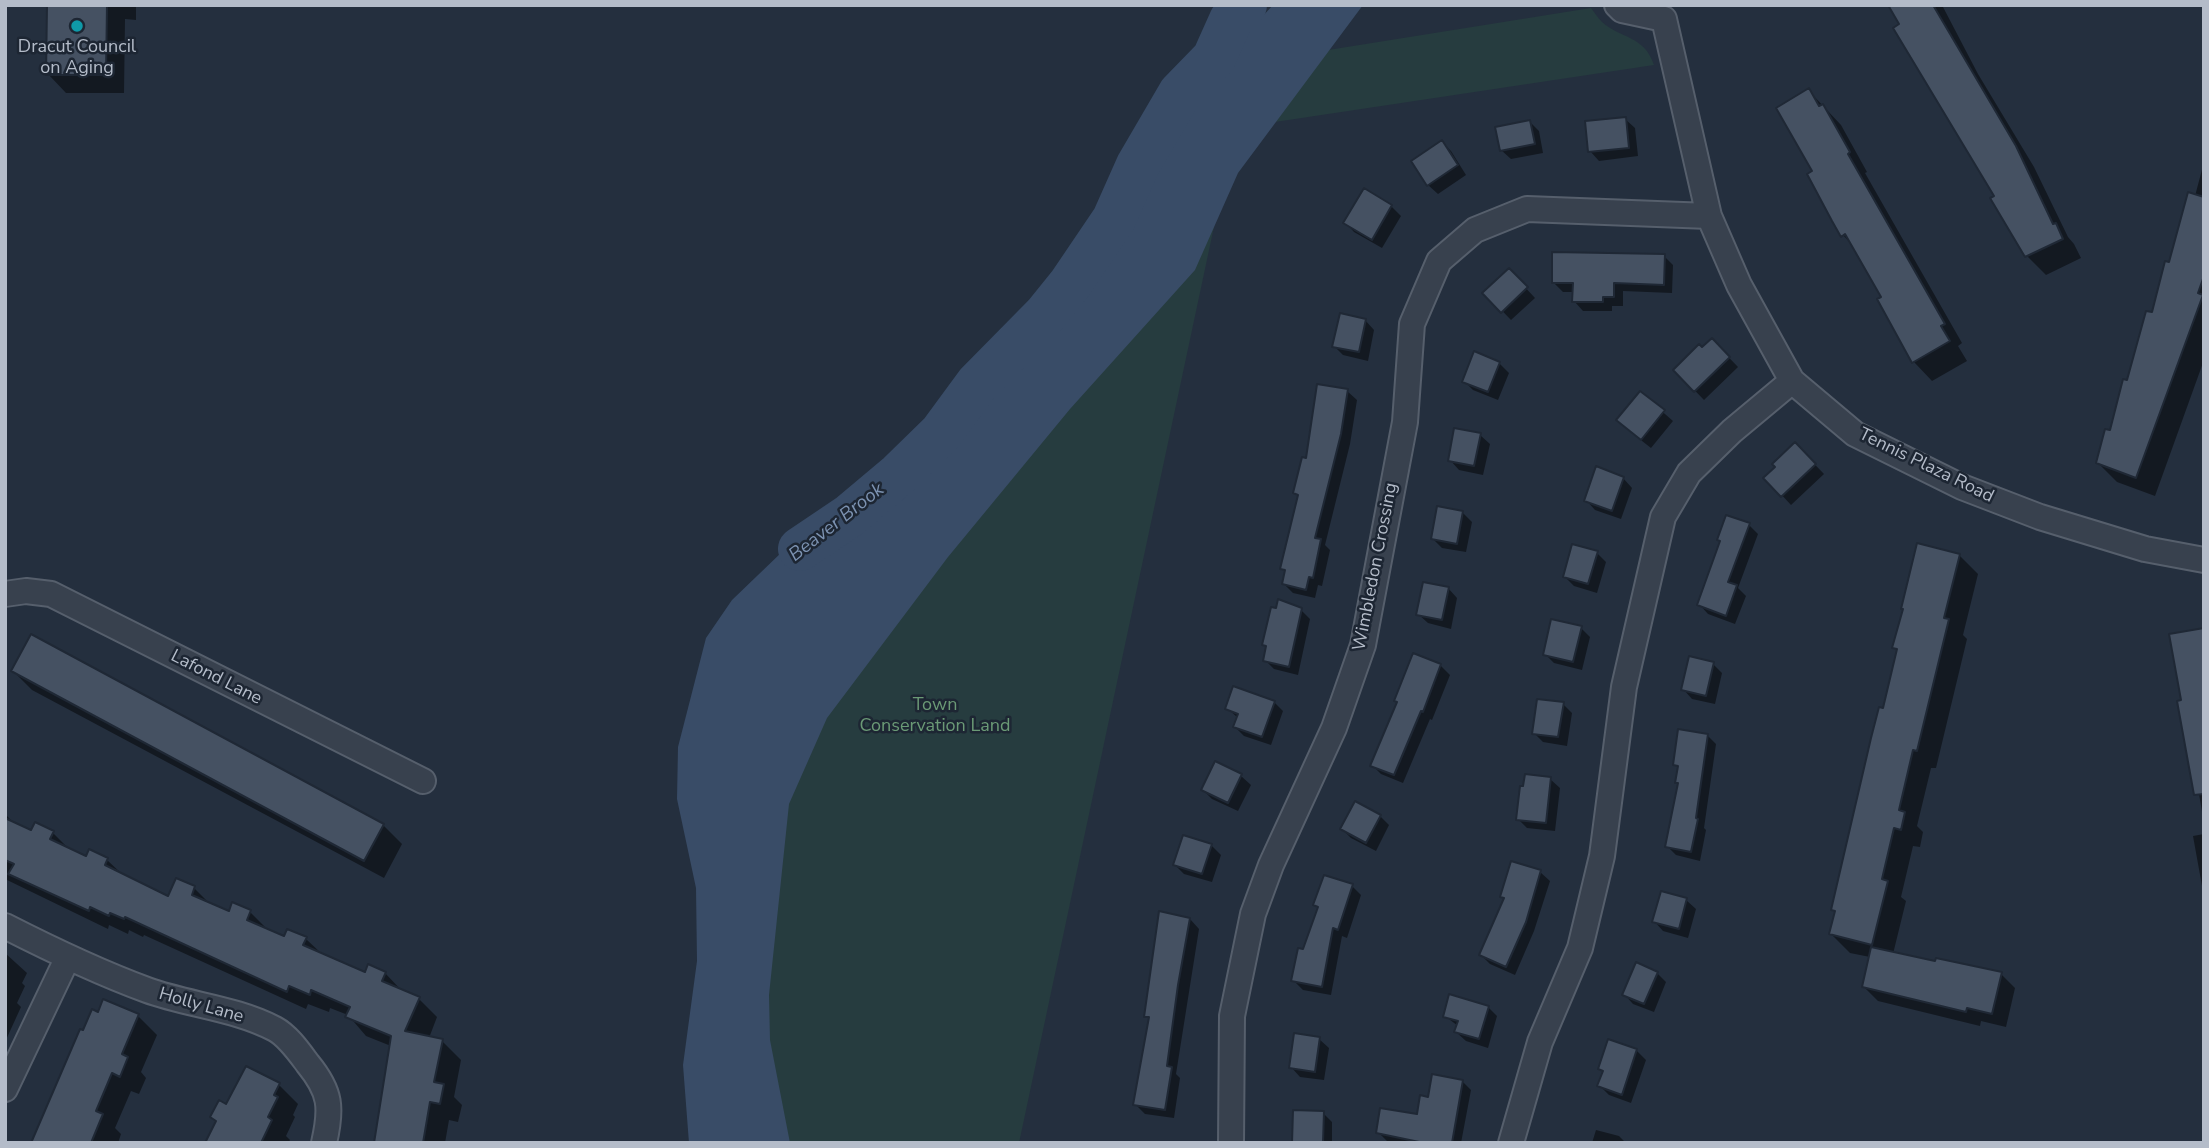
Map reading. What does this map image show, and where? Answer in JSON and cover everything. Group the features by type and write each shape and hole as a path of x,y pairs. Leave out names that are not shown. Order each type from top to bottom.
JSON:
{"street":[{"name":"Tennis Plaza Road","path":"1617,5 1622,9 1670,12 1709,216 1739,285 1792,381 1855,434 1962,487 2040,517 2119,541 2204,560"},
{"name":"Wimbledon Crossing","path":"1231,1143 1232,1016 1254,914 1271,865 1334,728 1363,645 1405,422 1412,324 1440,261 1475,230 1527,209 1709,216"},
{"path":"1511,1143 1540,1042 1580,948 1602,856 1624,687 1663,517 1689,473 1792,381"},
{"name":"Lafond Lane","path":"5,594 26,591 51,594 423,781"},
{"name":"Holly Lane","path":"5,926 67,959 149,991 239,1016 276,1030 299,1052 323,1083 330,1115 324,1143"},
{"path":"5,1089 67,959"}],"green space":[{"name":"Town Conservation Land","path":"1591,8 1609,27 1644,48 1654,65 1235,128 1019,1143 767,1143 771,650 1011,418 1228,66"}],"water":[{"path":"1273,5 1363,5 1238,173 1195,270 1070,409 948,557 827,718 789,804 769,995 770,1040 790,1143 689,1143 683,1065 697,961 696,888 677,799 678,747 706,638 732,600 783,551 835,520 863,512 933,467 1006,380 1022,349 1038,334 1107,212 1237,44"}],"building":[{"name":"Dracut Council on Aging","path":"47,5 107,5 106,75 46,75"},
{"path":"1888,5 1933,5 2016,146 2053,224 2056,223 2063,239 2025,257 1990,198 1994,196 1893,28 1899,24"},
{"path":"1809,88 1819,106 1823,104 1850,152 1848,154 1945,324 1941,326 1950,341 1912,363 1877,299 1881,297 1845,234 1841,237 1832,221 1807,174 1812,171 1776,108"},
{"path":"1626,117 1629,148 1588,152 1585,121"},
{"path":"1530,120 1535,144 1500,151 1495,127"},
{"path":"1442,140 1458,165 1427,186 1411,161"},
{"path":"1364,188 1392,205 1372,240 1343,223"},
{"path":"2188,192 2204,197 2204,276 2198,293 2203,295 2136,478 2096,463 2105,429 2110,430 2123,379 2127,380 2146,311 2152,312 2165,261 2169,262"},
{"path":"1552,252 1665,254 1664,285 1614,283 1614,297 1603,297 1603,302 1572,302 1573,283 1552,283"},
{"path":"1509,268 1528,287 1501,313 1482,293"},
{"path":"1340,313 1366,319 1359,352 1332,347"},
{"path":"1712,338 1730,357 1694,392 1673,370 1699,344 1702,347"},
{"path":"1474,351 1500,362 1488,392 1462,382"},
{"path":"1317,384 1348,389 1341,434 1315,538 1321,539 1313,578 1309,577 1306,590 1282,584 1285,570 1280,569 1298,495 1293,493 1302,457 1306,458"},
{"path":"1640,391 1665,410 1641,440 1616,420"},
{"path":"1454,428 1481,433 1474,466 1448,461"},
{"path":"1795,442 1816,464 1781,497 1763,478 1775,467 1772,464"},
{"path":"1596,466 1624,477 1612,511 1584,501"},
{"path":"1437,506 1463,511 1457,544 1431,539"},
{"path":"1726,515 1750,523 1728,582 1737,585 1726,616 1697,605 1720,541 1717,540"},
{"path":"1917,543 1960,554 1944,618 1949,619 1917,751 1913,750 1899,810 1905,812 1901,830 1894,828 1882,879 1888,881 1872,945 1829,934 1835,911 1831,910 1871,738 1879,707 1883,708 1897,649 1892,648"},
{"path":"1572,544 1598,551 1588,584 1563,577"},
{"path":"1423,582 1449,587 1442,620 1416,615"},
{"path":"1278,599 1302,608 1289,667 1263,661 1266,646 1262,645 1271,607 1276,608"},
{"path":"1551,619 1582,626 1573,662 1543,655"},
{"path":"2204,628 2204,794 2194,795 2177,701 2181,700 2169,634"},
{"path":"31,634 384,824 364,861 11,671"},
{"path":"1413,653 1441,664 1423,712 1421,711 1394,775 1370,766 1397,702 1394,701"},
{"path":"1689,656 1714,662 1706,696 1681,690"},
{"path":"1233,686 1275,701 1262,737 1233,727 1238,714 1225,709"},
{"path":"1537,699 1564,702 1558,737 1532,734"},
{"path":"1678,729 1708,734 1696,818 1698,819 1691,852 1665,847 1678,783 1675,783 1678,766 1673,765"},
{"path":"1215,761 1242,774 1228,803 1201,790"},
{"path":"1525,774 1551,777 1546,823 1516,820 1520,786 1523,786"},
{"path":"1355,801 1381,815 1366,843 1340,829"},
{"path":"5,818 31,830 35,822 54,831 50,839 86,856 89,849 108,858 105,865 168,896 176,878 195,886 192,895 229,911 232,902 251,910 247,920 284,936 287,929 307,937 303,945 365,972 368,964 386,972 382,981 420,997 405,1031 443,1039 434,1082 444,1084 440,1104 430,1102 423,1143 374,1143 391,1036 345,1017 350,1007 311,990 310,995 289,986 287,992 125,917 124,919 110,913 109,916 90,907 89,911 8,874 14,864 5,860"},
{"path":"1183,835 1212,844 1202,874 1173,865"},
{"path":"1511,861 1541,870 1526,922 1506,967 1479,955 1504,898 1500,897"},
{"path":"1324,875 1353,884 1338,930 1333,928 1322,987 1291,981 1298,948 1303,949 1318,907 1313,905"},
{"path":"1661,891 1687,898 1679,929 1652,922"},
{"path":"1159,911 1190,918 1167,1066 1172,1067 1165,1110 1133,1105 1149,1017 1144,1017"},
{"path":"1871,947 2002,972 1992,1014 1967,1008 1966,1012 1862,987"},
{"path":"1636,962 1658,972 1644,1004 1622,995"},
{"path":"1449,994 1489,1006 1479,1039 1454,1032 1458,1021 1443,1017"},
{"path":"103,999 139,1014 122,1054 128,1057 120,1077 112,1073 96,1111 103,1114 91,1143 31,1143 80,1029 83,1030 92,1009 98,1012"},
{"path":"1294,1033 1320,1037 1315,1072 1289,1068"},
{"path":"1608,1039 1637,1049 1622,1095 1597,1086 1603,1071 1598,1069"},
{"path":"246,1066 280,1083 274,1095 278,1097 268,1117 272,1120 261,1143 205,1143 216,1121 210,1117 219,1100 226,1104"},
{"path":"1432,1074 1463,1080 1452,1143 1424,1143 1376,1133 1380,1108 1417,1114 1420,1095 1428,1097"},
{"path":"1293,1110 1324,1111 1323,1143 1292,1143"}],"waterway":[{"name":"Beaver Brook","path":"800,549 849,516 899,474 941,433 977,384 1045,315 1070,284 1114,219 1138,165 1180,93 1214,58 1231,20 1245,5"}],"place":[{"name":"Dracut Council on Aging","path":"77,26"}]}
